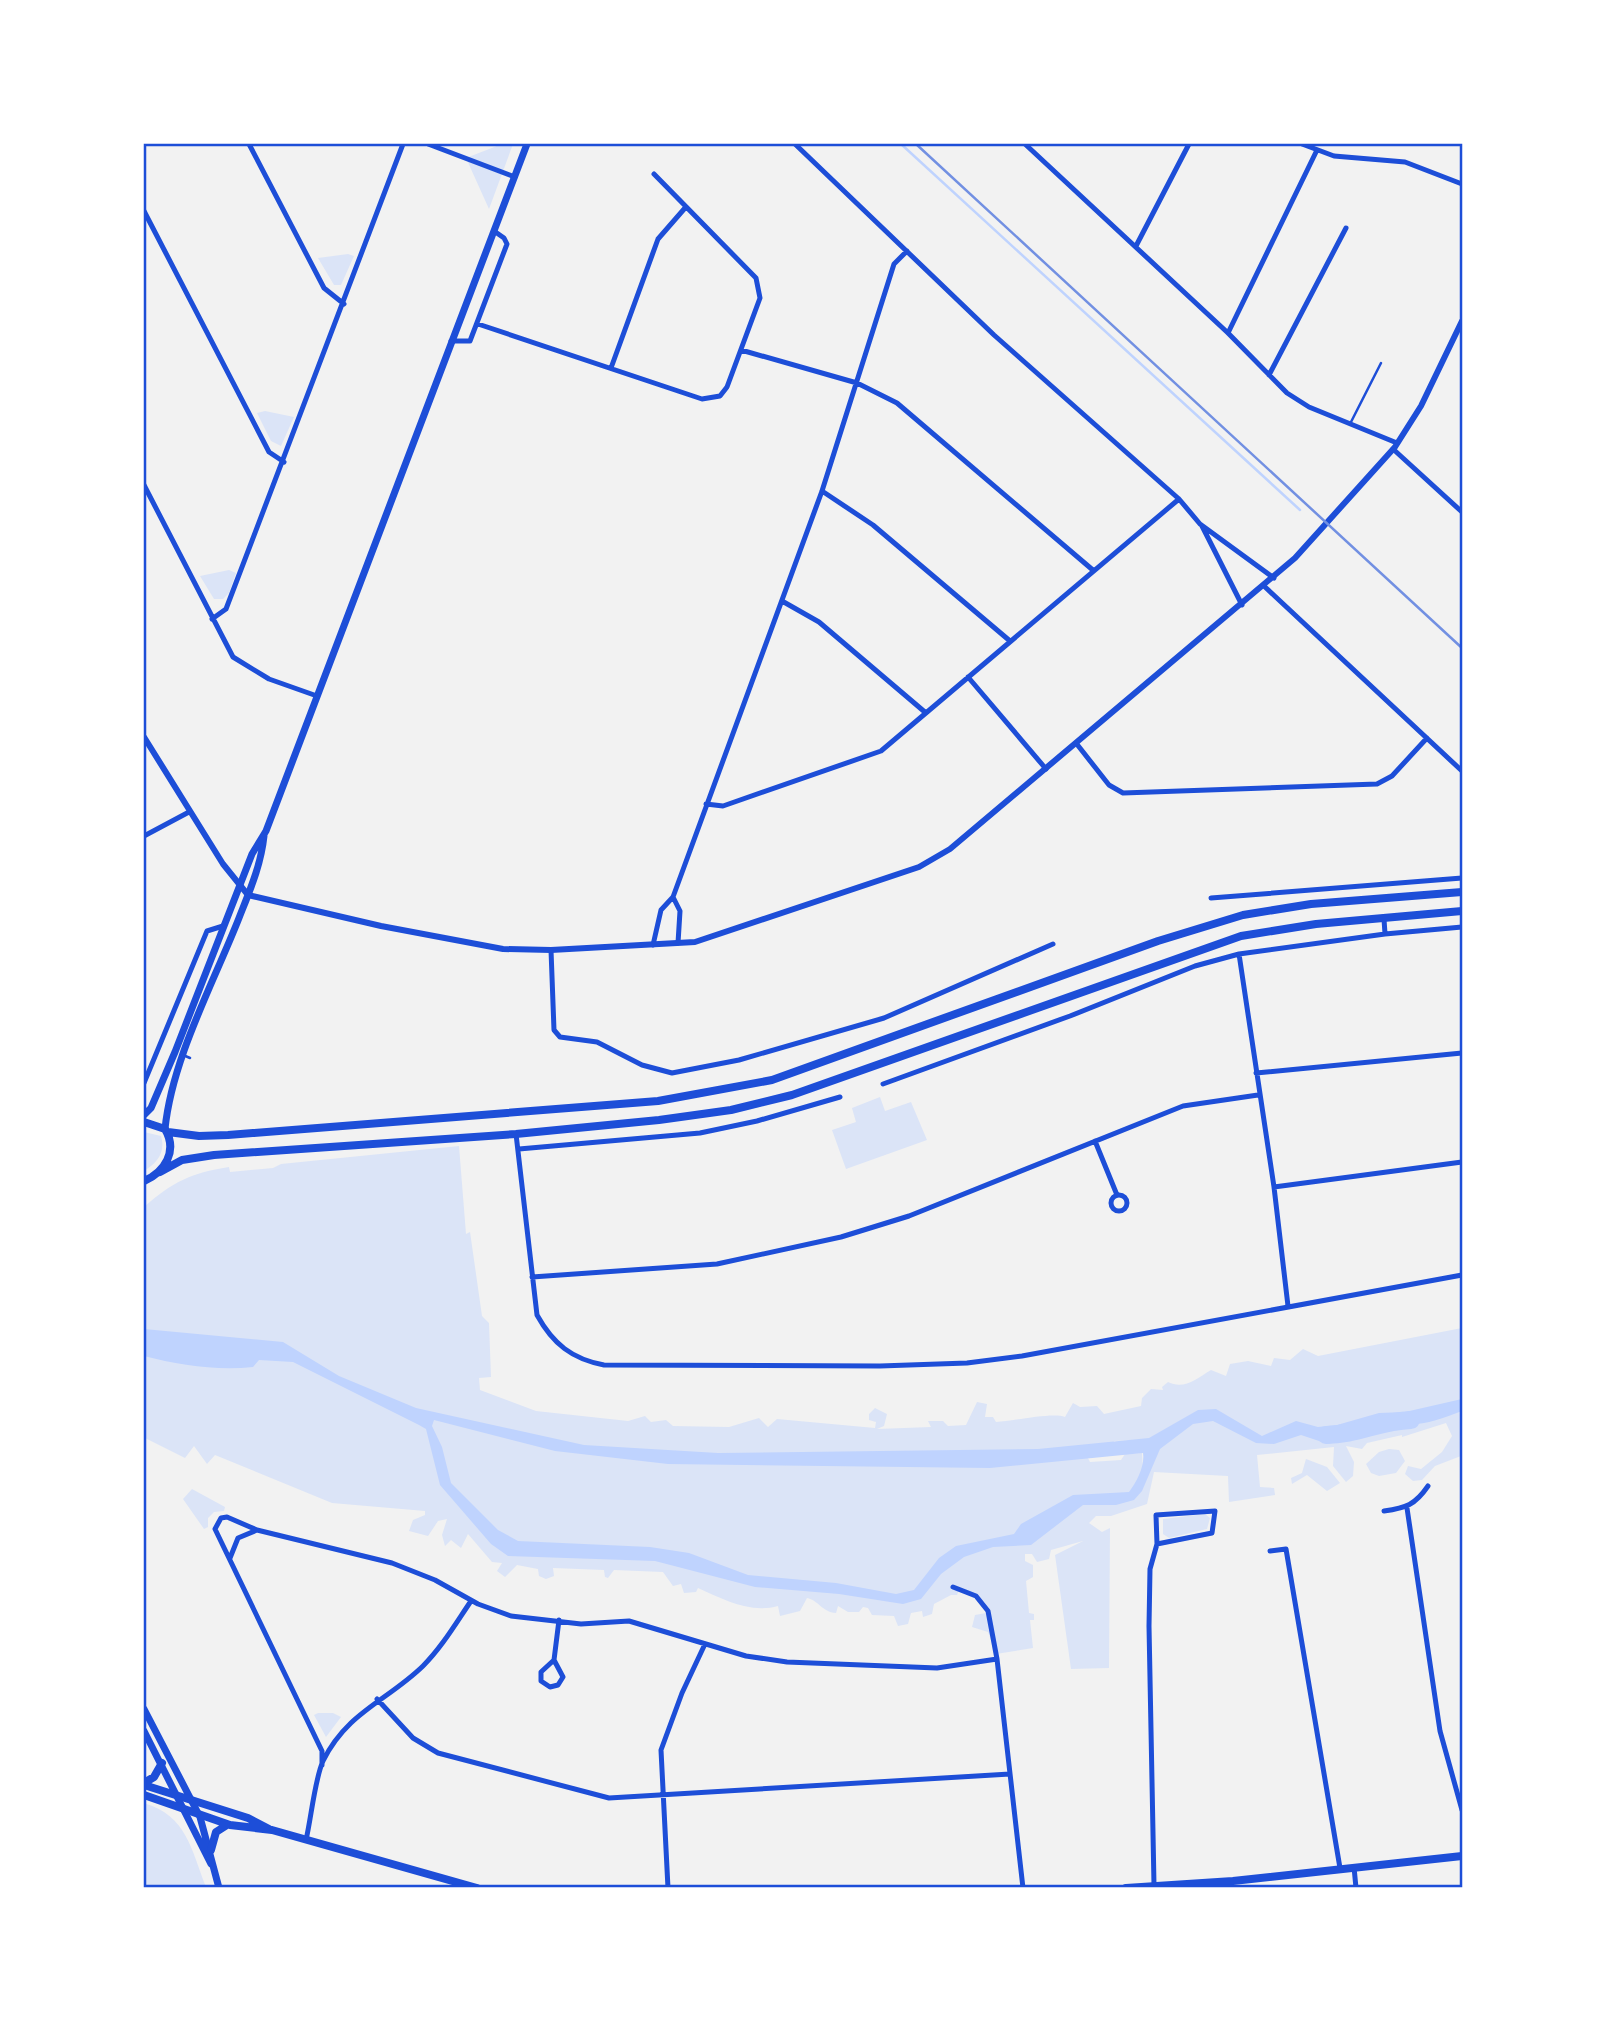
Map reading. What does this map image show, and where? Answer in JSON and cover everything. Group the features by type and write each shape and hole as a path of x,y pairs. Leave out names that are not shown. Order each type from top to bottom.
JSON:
{"main road":[{"path":"144,1115 183,1055 223,926 252,853 264,835 527,144"},
{"path":"160,1172 170,1154 166,1130 172,1081 262,859 264,835"},
{"path":"144,1122 166,1130 199,1136 228,1135 658,1101 735,1088 772,1080 1158,941 1243,915 1311,904 1462,892"},
{"path":"144,1181 182,1160 214,1154 516,1134 731,1110 792,1095 1241,936 1316,923 1462,911"},
{"path":"144,1709 200,1817 219,1888"},
{"path":"144,1731 214,1868"},
{"path":"144,1784 155,1777 162,1763"},
{"path":"144,1784 248,1818 272,1830"},
{"path":"144,1796 200,1817 230,1825 272,1830 477,1888"},
{"path":"211,1850 216,1832 230,1825"},
{"path":"1126,1888 1233,1881 1462,1856"}],"street":[{"path":"249,144 324,288 344,304"},
{"path":"212,619 226,609 344,304 402,144"},
{"path":"428,144 514,177"},
{"path":"795,144 994,335 1179,499 1200,524 1242,605"},
{"path":"1025,144 1228,333 1287,393 1308,407 1395,446 1462,512"},
{"path":"1136,246 1189,144"},
{"path":"1303,144 1334,156 1405,162 1462,184"},
{"path":"1228,333 1317,150"},
{"path":"478,324 712,399 720,396 727,387 761,289 756,278 654,174"},
{"path":"611,368 657,239 685,208"},
{"path":"144,211 269,452 284,462"},
{"path":"1269,375 1346,228"},
{"path":"451,341 470,341 478,324 506,244 505,238 494,231"},
{"path":"653,944 661,910 673,897 822,491 894,264 907,251"},
{"path":"144,737 189,812 248,895 481,946 519,951 678,943 720,935 919,867 950,849 1275,578 1338,512 1395,446 1421,406 1462,321"},
{"path":"741,350 857,383 897,403 1094,570"},
{"path":"144,485 233,657 250,670 317,696"},
{"path":"822,491 873,525 1010,641"},
{"path":"706,804 723,806 881,751 1179,499"},
{"path":"1200,524 1275,578"},
{"path":"1264,586 1462,771"},
{"path":"782,601 820,622 926,713"},
{"path":"968,677 1046,769"},
{"path":"1076,743 1109,785 1123,793 1377,784 1392,776 1427,738"},
{"path":"144,836 189,812"},
{"path":"1211,898 1462,878"},
{"path":"673,897 680,911 678,943"},
{"path":"1384,919 1385,934"},
{"path":"144,1083 206,931 223,926"},
{"path":"883,1084 1070,1016 1195,966 1239,954 1385,934 1462,927"},
{"path":"551,950 554,1030 560,1037 597,1042 642,1065 672,1073 739,1060 884,1018 1054,944"},
{"path":"1239,954 1258,1095 1274,1187 1288,1306"},
{"path":"160,1045 183,1055"},
{"path":"1256,1073 1462,1053"},
{"path":"531,1277 717,1264 841,1237 909,1216 1183,1106 1258,1095"},
{"path":"519,1149 700,1133 757,1121 840,1097"},
{"path":"516,1134 537,1315 548,1334 562,1349 585,1361 604,1365 880,1366 967,1363 1022,1356 1462,1275"},
{"path":"1095,1141 1116,1195"},
{"path":"1274,1187 1462,1162"},
{"path":"1384,1511 1407,1508 1419,1500 1428,1486"},
{"path":"1407,1508 1440,1731 1462,1811"},
{"path":"1154,1885 1149,1626 1150,1569 1157,1544 1156,1515 1215,1511 1212,1534 1157,1544"},
{"path":"306,1840 322,1765 322,1751 215,1529 221,1518 227,1517 257,1530 392,1563 436,1580 471,1601 510,1616 581,1624 629,1621 746,1656 787,1662 937,1668 997,1659"},
{"path":"230,1558 239,1538 257,1530"},
{"path":"1270,1551 1286,1549 1340,1868"},
{"path":"953,1587 984,1603 997,1659 1023,1888"},
{"path":"322,1765 349,1723 422,1667 437,1651 471,1601"},
{"path":"554,1660 541,1672 541,1681 550,1687 558,1685 563,1677 554,1660 559,1620"},
{"path":"668,1888 661,1750 665,1734 705,1644"},
{"path":"377,1699 413,1738 438,1753 609,1798 1010,1774"},
{"path":"1354,1867 1356,1888"}],"lane":[{"path":"1350,424 1381,363"}],"shaded area":[{"path":"502,144 513,144 489,209 466,158"},
{"path":"348,254 354,256 341,285 334,285 318,258"},
{"path":"265,411 294,417 281,446 271,441 257,413"},
{"path":"229,570 236,573 229,593 223,599 214,599 200,576"},
{"path":"880,1097 885,1111 911,1102 927,1140 846,1169 832,1130 856,1122 852,1108"},
{"path":"144,1132 161,1136 162,1147 156,1161 144,1171"},
{"path":"459,1146 466,1234 470,1232 482,1316 489,1323 491,1377 479,1378 480,1390 536,1411 628,1421 645,1416 651,1422 666,1420 673,1426 729,1427 759,1418 768,1427 777,1419 875,1428 876,1422 869,1420 869,1414 875,1408 887,1414 884,1426 877,1429 931,1427 928,1421 943,1421 948,1426 966,1425 977,1402 987,1404 985,1417 993,1417 996,1422 1043,1416 1065,1417 1073,1403 1080,1407 1097,1406 1104,1414 1141,1406 1142,1398 1151,1389 1163,1390 1162,1387 1168,1382 1185,1384 1211,1370 1226,1376 1230,1364 1248,1361 1271,1366 1274,1358 1290,1360 1303,1349 1318,1356 1462,1328 1462,1459 1461,1456 1435,1466 1422,1480 1413,1481 1405,1474 1408,1466 1421,1469 1442,1452 1452,1436 1446,1423 1402,1437 1367,1443 1362,1449 1346,1446 1354,1462 1353,1476 1346,1482 1333,1466 1334,1447 1257,1455 1260,1487 1274,1488 1275,1495 1229,1502 1228,1476 1154,1472 1147,1504 1111,1516 1096,1516 1089,1523 1102,1532 1110,1528 1109,1668 1071,1669 1055,1555 1083,1541 1051,1550 1049,1559 1037,1562 1032,1554 1025,1554 1025,1561 1033,1565 1033,1577 1026,1581 1029,1613 1034,1614 1034,1620 1030,1620 1033,1648 996,1654 988,1632 972,1627 975,1615 986,1613 984,1603 959,1590 957,1595 951,1595 934,1604 932,1614 923,1617 922,1611 911,1613 908,1624 898,1626 894,1616 872,1615 868,1608 863,1607 859,1612 848,1612 838,1606 836,1613 807,1598 800,1611 780,1616 778,1606 747,1607 698,1588 696,1592 684,1593 681,1584 673,1586 663,1572 614,1570 608,1578 605,1577 604,1570 553,1568 554,1576 546,1579 539,1576 538,1569 517,1565 505,1577 497,1571 502,1563 492,1562 468,1534 461,1548 451,1540 445,1546 442,1535 447,1519 438,1521 428,1536 409,1531 413,1520 425,1515 425,1511 332,1503 215,1455 207,1464 194,1446 185,1458 145,1438 144,1207 173,1185 203,1172 229,1167 230,1172 273,1168 281,1164","holes":["1163,1439 1143,1469 1142,1453 1125,1454 1121,1460 1090,1462 1088,1458 1109,1455 1114,1441"]},
{"path":"1399,1450 1405,1461 1396,1473 1379,1476 1371,1473 1366,1464 1379,1452"},
{"path":"1306,1459 1327,1467 1340,1483 1327,1491 1307,1475 1292,1484 1291,1478 1302,1473"},
{"path":"192,1489 225,1507 224,1511 214,1512 208,1518 208,1527 204,1529 183,1499"},
{"path":"1205,1514 1210,1518 1207,1529 1169,1538 1163,1534 1163,1519"},
{"path":"333,1713 341,1717 326,1737 314,1715"},
{"path":"144,1803 170,1816 179,1825 191,1847 206,1887 144,1887"}],"water":[{"path":"144,1329 283,1342 339,1376 416,1408 584,1445 718,1453 1038,1449 1149,1438 1198,1410 1216,1409 1262,1436 1296,1421 1318,1427 1337,1425 1379,1413 1405,1412 1462,1399 1462,1411 1415,1424 1387,1420 1355,1428 1339,1441 1328,1444 1301,1435 1274,1444 1256,1443 1213,1421 1193,1424 1160,1449 1142,1491 1134,1500 1116,1505 1083,1505 1031,1545 993,1547 964,1557 941,1574 921,1599 903,1604 839,1594 755,1587 655,1561 508,1556 491,1544 440,1485 426,1429 419,1425 293,1362 259,1360 253,1367 212,1368 144,1356","holes":["434,1420 555,1451 668,1464 990,1468 1143,1453 1143,1463 1129,1492 1073,1495 1021,1524 1014,1534 956,1546 939,1558 914,1590 896,1594 836,1583 748,1575 689,1553 650,1547 518,1541 498,1530 451,1483 442,1447 432,1426"]}],"waterway":[{"path":"901,144 1300,510"},
{"path":"1326,1435 1411,1420"}],"railway":[{"path":"916,144 1462,648"}]}
